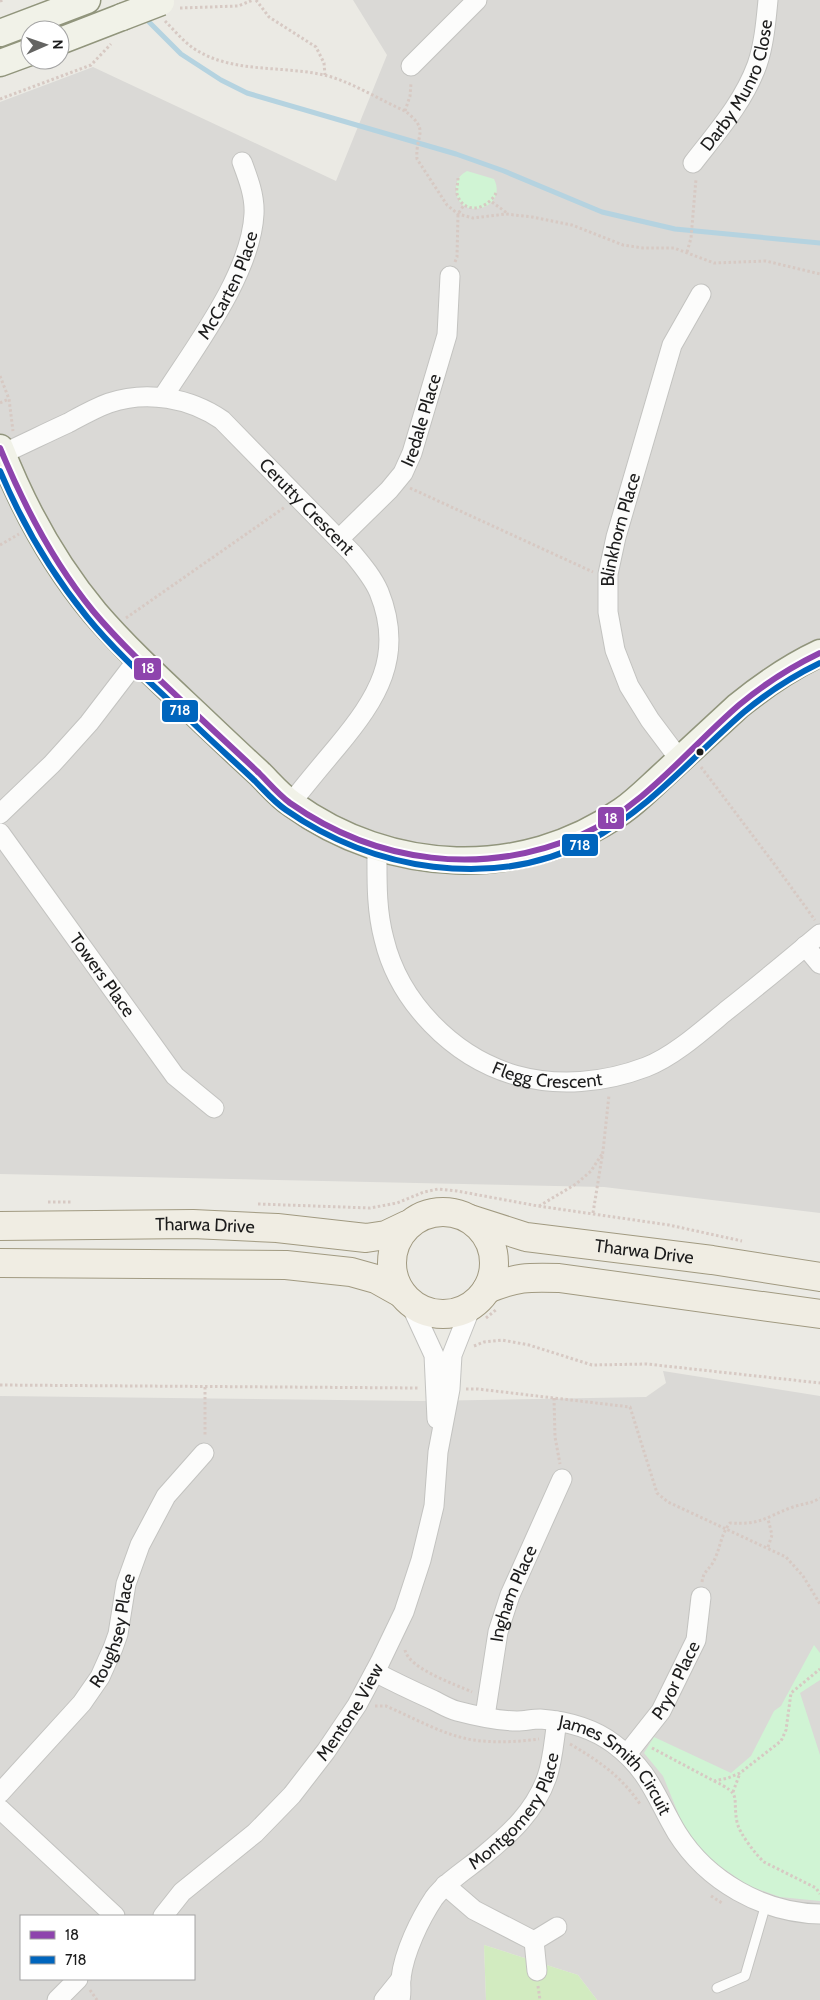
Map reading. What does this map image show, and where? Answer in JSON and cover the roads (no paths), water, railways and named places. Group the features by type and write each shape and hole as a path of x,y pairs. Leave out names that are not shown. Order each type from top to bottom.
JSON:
{"main road":[{"path":"405,1298 393,1276 391,1258 396,1240 407,1225 421,1216 437,1211 454,1212 470,1219 482,1229 490,1243 494,1258 493,1274 486,1306"},
{"name":"Tharwa Drive","path":"470,1219 526,1238 712,1260 820,1277"},
{"name":"Tharwa Drive","path":"0,1226 193,1224 277,1228 366,1238 386,1235 407,1225"},
{"path":"0,1263 286,1265 351,1272 376,1279 424,1311 440,1315 486,1306 505,1282 523,1277 559,1278 820,1314"}],"street":[{"path":"0,33 87,0"},
{"path":"412,66 477,0"},
{"name":"Darby Munro Close","path":"693,162 728,119 745,92 758,64 768,0"},
{"path":"70,38 119,28 165,7"},
{"path":"0,63 20,56"},
{"name":"McCarten Place","path":"163,397 221,305 239,270 251,232 254,213 250,187 242,162"},
{"name":"Iredale Place","path":"339,539 389,490 403,473 412,453 447,335 450,276"},
{"name":"Blinkhorn Place","path":"689,761 650,720 629,686 615,650 608,612 608,574 616,536 672,345 701,294"},
{"name":"Cerutty Crescent","path":"1,451 110,403 136,398 163,397 189,403 212,413 240,436 354,554 379,591 388,620 389,648 383,677 378,691 362,717 291,803"},
{"path":"1,451 28,509 57,562 95,612 138,659 291,803 329,828 377,848 411,857 432,860 473,861 514,856 554,846 590,831 624,810 689,761 738,706 757,690 800,663 820,653"},
{"path":"0,814 52,764 89,723 138,659"},
{"name":"Towers Place","path":"0,833 174,1076 214,1108"},
{"name":"Flegg Crescent","path":"377,848 376,893 384,940 406,992 434,1027 449,1039 480,1060 515,1075 572,1082 610,1079 647,1067 694,1038 820,934"},
{"path":"805,946 820,964"},
{"name":"Mentone View","path":"405,1298 434,1355 438,1452"},
{"name":"Mentone View","path":"164,1915 182,1892 255,1832 292,1794 326,1751 375,1672 404,1612 421,1560 434,1506 438,1452 450,1389 452,1355 486,1306"},
{"name":"Roughsey Place","path":"0,1793 82,1703 100,1677 116,1641 126,1584 140,1545 166,1496 204,1453"},
{"name":"Ingham Place","path":"486,1707 498,1632 510,1595 562,1478"},
{"name":"Pryor Place","path":"633,1747 661,1711 696,1640 700,1597"},
{"name":"James Smith Circuit","path":"375,1672 455,1711 486,1707 517,1721 538,1719 555,1730 578,1726 633,1747 641,1768 678,1833 695,1856 715,1876 766,1904 789,1910 820,1914"},
{"name":"Montgomery Place","path":"384,2000 401,1979 413,1936 419,1922 435,1897 445,1885 506,1838 535,1803 547,1776 555,1730"},
{"path":"0,1809 114,1915"},
{"path":"445,1885 474,1910 534,1941"},
{"path":"534,1941 557,1927"},
{"path":"534,1941 537,1971"},
{"name":"Montgomery Place","path":"400,2000 403,1986 401,1979"},
{"path":"57,2000 83,1983"}],"lane":[{"path":"717,1988 745,1976 766,1904"}],"waterway":[{"path":"144,17 181,54 221,80 247,93 456,154 504,171 602,212 675,229 820,243"}]}
